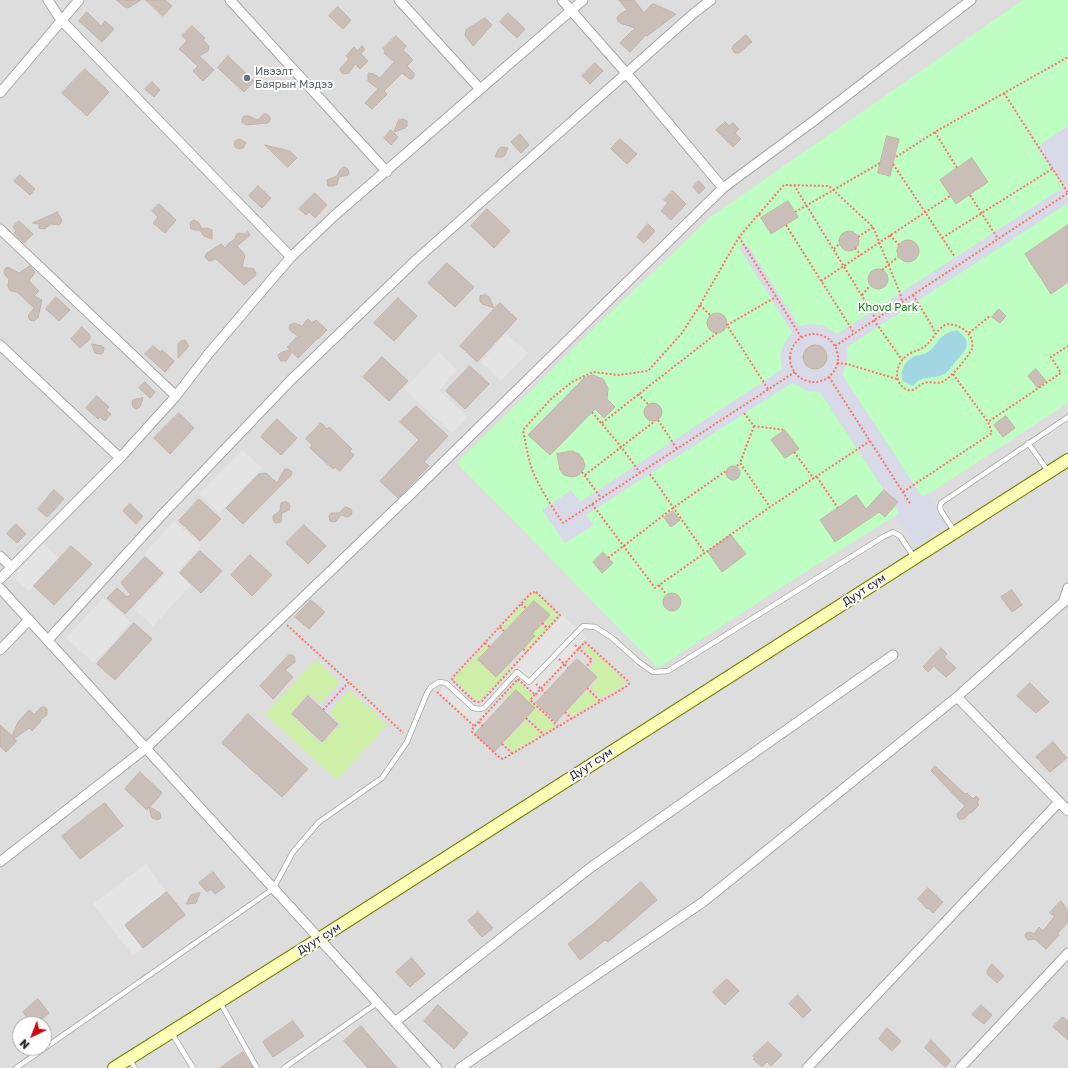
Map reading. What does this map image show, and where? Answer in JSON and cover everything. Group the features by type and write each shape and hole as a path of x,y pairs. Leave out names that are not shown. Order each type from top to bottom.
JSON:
{"main road":[{"name":"Дуут сум","path":"114,1068 132,1063 171,1032 1068,460"}],"street":[{"path":"48,0 61,20 291,257"},
{"path":"0,93 79,0"},
{"path":"230,0 387,172"},
{"path":"399,0 480,89"},
{"path":"562,0 627,74 723,188"},
{"path":"0,579 120,458 176,396 209,353 291,257 334,216 387,172 583,0"},
{"path":"48,640 160,517 291,380 423,254 694,13 711,0"},
{"path":"0,862 146,748 414,491 723,188 815,120 971,0"},
{"path":"0,229 176,396"},
{"path":"0,345 120,458"},
{"path":"0,556 12,567"},
{"path":"0,588 437,1068"},
{"path":"460,1068 703,902 957,697 1065,601 1068,588"},
{"path":"0,650 29,620"},
{"path":"395,1022 590,868 893,655"},
{"path":"957,697 1068,812"},
{"path":"807,1068 1059,802"},
{"path":"960,1068 1068,953"}],"lane":[{"path":"955,532 941,511 941,503 1068,417"},
{"path":"1028,443 1049,472"},
{"path":"16,1068 274,889 292,852 319,822 382,778 409,738 427,693 439,682 446,684 473,708 484,708 517,672 528,682 531,680 583,626 595,627 610,637 653,672 668,671 883,537 894,532 900,536 914,557"},
{"path":"220,1002 257,1068"},
{"path":"284,1068 377,1003"},
{"path":"171,1032 193,1068"}],"path":[{"path":"896,157 935,132 1068,57"},
{"path":"835,346 1068,193 1004,93"},
{"path":"935,132 957,168"},
{"path":"795,212 880,163"},
{"path":"893,164 955,257"},
{"path":"942,238 1052,169"},
{"path":"794,372 563,523 550,505 533,473 527,453 523,430 551,399 572,382 592,372 617,375 648,371 682,333 739,237 784,185 829,186 873,227 900,293 902,302"},
{"path":"794,185 862,295 875,320 899,356 903,359"},
{"path":"970,195 998,239"},
{"path":"821,281 950,196"},
{"path":"759,214 762,217"},
{"path":"786,225 854,334"},
{"path":"858,237 873,227"},
{"path":"890,235 899,245"},
{"path":"739,237 801,337"},
{"path":"834,249 839,244"},
{"path":"855,248 861,255"},
{"path":"882,270 898,257"},
{"path":"862,295 870,286"},
{"path":"913,295 932,326 935,334"},
{"path":"768,389 727,325 776,297"},
{"path":"700,305 710,315"},
{"path":"969,333 990,316"},
{"path":"947,324 963,328 969,333 972,340 972,348 948,379 940,382 923,383 914,390 908,390 901,385 897,379 897,370 903,359 924,347 935,334 941,327 947,324"},
{"path":"602,423 718,333"},
{"path":"810,334 820,334 829,338 835,346 838,357 837,363 836,368 829,377 817,382 804,380 794,372 790,363 790,353 794,344 801,337 810,334"},
{"path":"988,422 1061,373 1051,357 1068,346"},
{"path":"837,363 847,364 897,379"},
{"path":"903,492 992,433 988,422 953,374"},
{"path":"829,377 911,505"},
{"path":"638,394 648,404"},
{"path":"592,412 622,448 640,473"},
{"path":"744,413 754,426 785,430"},
{"path":"585,475 656,421 677,449"},
{"path":"737,466 740,463 754,426"},
{"path":"592,504 655,588 770,507 870,441"},
{"path":"794,452 814,479"},
{"path":"740,463 770,507"},
{"path":"608,558 673,508 726,471"},
{"path":"582,472 601,498"},
{"path":"650,474 705,553"},
{"path":"817,477 838,508"},
{"path":"659,585 666,594"},
{"path":"536,592 560,615 482,701 474,701 452,680 500,627 531,593 536,592"},
{"path":"521,604 527,609"},
{"path":"281,619 409,738"},
{"path":"542,623 548,629"},
{"path":"500,627 504,632"},
{"path":"569,640 592,660 586,667"},
{"path":"535,696 518,679 474,726 472,732 500,758 503,758 544,735 558,727 572,719 627,686 628,681 585,642 535,696 530,700 558,727"},
{"path":"485,643 490,647"},
{"path":"523,649 527,652"},
{"path":"554,655 568,668"},
{"path":"531,680 546,693"},
{"path":"323,710 349,682"},
{"path":"432,687 474,726"},
{"path":"587,688 601,702"},
{"path":"565,712 572,719"},
{"path":"526,718 544,735"},
{"path":"479,722 483,726"},
{"path":"502,744 512,753"}],"shaded area":[{"path":"0,0 1068,0 1068,1068 0,1068"},
{"path":"1068,126 1068,203 847,347 848,356 843,374 844,377 922,497 928,493 948,524 916,545 896,515 899,513 895,506 897,502 884,490 820,392 808,391 792,383 586,515 594,525 565,543 542,510 571,490 580,502 782,369 780,355 783,346 792,332 740,249 742,244 748,246 799,326 809,324 823,325 837,334 1064,187 1037,147"},
{"path":"506,333 528,353 501,381 481,362"},
{"path":"439,352 457,370 439,390 468,417 452,433 404,389"},
{"path":"242,450 262,468 219,513 199,494"},
{"path":"174,521 201,545 177,572 191,585 153,626 134,609 166,573 144,554"},
{"path":"43,544 59,558 29,591 16,580 18,571"},
{"path":"103,598 131,622 94,663 66,638"},
{"path":"562,615 587,638 535,693 517,677 473,724 439,692 450,681 473,703 478,704 483,702"},
{"path":"343,682 350,688 326,713 319,707"},
{"path":"146,864 167,892 125,925 143,948 133,956 93,904"}],"green space":[{"name":"Khovd Park","path":"1023,0 1068,0 1068,403 658,668 457,463 709,218"},
{"path":"536,593 557,613 558,617 548,627 544,623 551,615 534,600 527,607 523,604 532,594"},
{"path":"521,606 525,609 523,611 540,627 542,625 547,629 526,651 524,649 535,636 516,618 504,630 501,627"},
{"path":"486,645 489,648 477,660 497,678 508,666 511,668 481,700 475,700 455,680 455,677"},
{"path":"587,645 625,681 622,687 601,698 590,687 599,678 589,668 596,661 584,649"},
{"path":"316,660 340,682 321,704 309,693 290,714 322,744 341,724 329,713 349,690 387,725 337,780 265,714"},
{"path":"518,681 533,696 530,701 556,726 544,733 528,718 535,708 516,690 506,699 504,697"},
{"path":"587,690 598,701 572,716 567,712"},
{"path":"526,720 542,734 513,752 504,743"}],"water":[{"path":"957,330 966,339 967,344 961,356 948,371 938,376 920,380 913,386 903,381 902,371 910,359 928,352 945,334"}],"building":[{"path":"117,0 141,0 128,8"},
{"path":"146,0 165,0 172,6 163,16"},
{"path":"619,0 634,0 644,13 651,5 654,4 676,14 647,36 646,35 630,52 620,43 635,28 618,21 617,18 619,15 627,10"},
{"path":"338,7 351,20 343,29 329,16"},
{"path":"87,12 101,26 105,21 114,29 102,42 79,21"},
{"path":"508,13 525,29 517,38 500,22"},
{"path":"485,18 492,25 473,46 465,35 466,30"},
{"path":"192,26 205,38 203,40 209,46 208,51 199,56 214,70 203,81 193,71 198,66 179,49 187,41 182,36"},
{"path":"746,35 752,42 739,53 735,53 732,49 733,46"},
{"path":"396,36 406,46 403,50 413,60 407,66 414,73 414,76 410,79 402,73 384,91 387,94 372,109 365,103 378,89 368,81 368,73 374,74 380,78 394,62 384,53 385,51 383,49"},
{"path":"362,46 365,49 361,54 368,61 360,69 355,64 349,73 343,74 340,69 349,59 346,56 354,47 357,51"},
{"path":"228,56 254,81 244,92 218,68"},
{"path":"595,63 603,71 590,84 582,76"},
{"path":"85,69 109,92 87,116 62,93"},
{"path":"152,82 160,90 154,97 145,89"},
{"path":"264,114 267,114 270,117 268,123 246,125 242,122 244,116 249,116 257,120"},
{"path":"403,119 407,121 407,126 394,132 398,121"},
{"path":"725,122 729,126 733,123 739,129 735,133 741,139 733,147 716,130"},
{"path":"391,130 398,137 391,145 384,138"},
{"path":"520,134 529,145 521,153 511,142"},
{"path":"887,136 899,139 890,176 878,173"},
{"path":"240,139 246,143 243,148 240,149 236,148 234,144 235,141"},
{"path":"620,139 637,154 627,164 611,149"},
{"path":"265,145 290,151 297,158 288,167"},
{"path":"502,147 508,148 505,155 503,157 495,157 498,150"},
{"path":"972,158 988,182 956,204 940,180"},
{"path":"344,167 348,169 348,175 339,177 337,184 334,186 328,186 327,180 337,176 340,170"},
{"path":"20,175 35,189 30,195 14,181"},
{"path":"699,181 705,188 699,194 693,187"},
{"path":"258,186 271,198 262,208 249,196"},
{"path":"673,191 686,204 671,220 661,211 668,203 664,200"},
{"path":"315,193 327,205 315,218 309,212 306,215 299,209"},
{"path":"788,201 798,217 771,234 761,218"},
{"path":"159,204 176,220 165,233 153,223 158,217 152,211"},
{"path":"487,209 510,231 494,248 471,226"},
{"path":"58,212 57,213 62,221 59,225 50,224 45,229 39,228 39,224 33,223"},
{"path":"194,220 199,223 202,229 208,228 212,230 212,239 204,236 200,230 191,229 190,223"},
{"path":"19,221 33,234 24,243 14,233 16,231 13,227"},
{"path":"648,224 655,231 644,243 637,237"},
{"path":"1068,225 1068,282 1051,294 1025,254"},
{"path":"849,231 856,234 859,241 856,248 849,251 842,248 839,241 842,234"},
{"path":"248,232 250,235 237,246 245,255 242,267 254,269 256,274 244,285 216,259 209,261 205,257 207,253 221,244 225,248 239,233 244,234"},
{"path":"908,240 916,243 919,251 916,259 908,262 900,259 897,251 900,243"},
{"path":"447,263 474,287 455,307 428,283"},
{"path":"30,266 35,272 29,281 39,291 34,296 42,300 38,318 34,321 30,320 28,317 34,308 17,292 9,289 9,279 4,272 7,267 19,273"},
{"path":"878,269 885,272 888,279 885,286 878,289 871,286 868,279 871,272"},
{"path":"486,295 489,297 494,308 480,302 480,296"},
{"path":"56,297 70,310 59,321 46,309"},
{"path":"398,298 417,316 394,341 374,323"},
{"path":"500,303 517,319 477,362 460,346"},
{"path":"999,309 1006,316 1000,323 992,317"},
{"path":"717,313 724,316 727,323 724,330 717,333 710,330 707,323 710,316"},
{"path":"308,319 312,323 316,320 327,330 298,358 292,352 286,361 281,361 278,356 279,354 290,350 287,347 298,336 291,331 289,328 290,325 294,323 302,326"},
{"path":"82,327 90,335 90,339 80,348 71,339"},
{"path":"185,340 189,346 178,358 178,344"},
{"path":"92,344 102,346 104,348 103,353 95,353"},
{"path":"815,345 824,348 827,357 824,366 815,369 806,366 803,357 806,348"},
{"path":"153,346 160,352 162,350 174,361 165,372 145,354"},
{"path":"382,357 408,381 389,401 363,377"},
{"path":"470,366 489,384 465,409 446,391"},
{"path":"1036,369 1046,381 1038,388 1028,376"},
{"path":"593,375 603,379 608,388 607,399 615,407 604,418 595,409 550,455 528,435 584,378"},
{"path":"145,382 155,392 150,398 139,388"},
{"path":"97,396 109,407 106,410 111,414 105,421 100,417 98,419 86,408"},
{"path":"143,398 140,407 136,409 133,407 133,400"},
{"path":"649,403 657,403 662,408 660,419 657,421 649,421 644,416 644,408"},
{"path":"416,406 448,436 424,462 429,466 398,498 380,481 419,440 400,422"},
{"path":"179,413 194,428 170,454 154,438"},
{"path":"1006,416 1015,428 1003,437 994,425"},
{"path":"277,419 297,438 281,455 261,437"},
{"path":"321,423 327,429 329,427 352,449 350,451 354,455 340,471 335,467 333,469 310,448 312,445 306,439"},
{"path":"785,430 799,449 785,458 771,440"},
{"path":"573,451 579,454 583,459 585,466 582,472 577,476 571,477 564,475 560,470 557,454"},
{"path":"730,466 736,466 740,470 740,476 736,480 730,480 726,476 726,470"},
{"path":"285,469 291,471 292,474 290,477 243,524 226,508 259,474 266,473 277,483"},
{"path":"54,490 64,499 47,517 38,509"},
{"path":"884,490 898,502 885,517 879,512 835,542 820,520 856,495 866,509"},
{"path":"199,499 221,519 200,541 179,521"},
{"path":"287,502 290,506 289,510 282,513 281,522 275,523 273,516 280,511 281,503"},
{"path":"130,504 143,516 136,524 123,511"},
{"path":"345,507 351,509 351,515 348,517 341,515 336,521 330,521 329,516 331,513 339,513"},
{"path":"673,511 680,520 671,527 664,518"},
{"path":"16,524 26,534 17,543 7,534"},
{"path":"304,525 326,546 308,564 286,543"},
{"path":"731,535 746,554 722,572 708,552"},
{"path":"71,546 92,564 54,605 34,586"},
{"path":"200,551 222,571 201,593 180,573"},
{"path":"603,552 613,563 602,573 593,562"},
{"path":"250,555 272,575 252,596 231,575"},
{"path":"145,557 163,573 125,614 107,598 117,588 127,597 130,594 121,583"},
{"path":"1012,590 1022,605 1012,612 1001,597"},
{"path":"668,593 676,593 681,598 679,609 676,611 668,611 663,606 663,598"},
{"path":"311,600 325,612 309,629 295,617"},
{"path":"534,601 550,615 532,634 535,636 496,677 478,660"},
{"path":"134,623 152,639 115,680 97,664"},
{"path":"941,648 947,654 944,657 956,668 946,677 934,666 928,672 923,667"},
{"path":"289,655 293,655 295,662 285,670 293,677 273,699 260,686"},
{"path":"577,659 597,677 556,722 536,703"},
{"path":"1030,683 1049,702 1036,713 1017,696"},
{"path":"516,690 535,708 494,752 475,734"},
{"path":"308,696 338,724 322,742 292,714"},
{"path":"42,707 47,709 47,715 40,720 41,721 32,731 29,728 14,739 17,741 6,752 0,746 0,725 12,736 18,722 29,710 34,714"},
{"path":"248,714 308,769 282,797 222,743"},
{"path":"1053,742 1067,758 1050,772 1036,757"},
{"path":"935,766 965,794 967,793 973,799 976,796 979,799 977,803 979,805 964,819 959,819 957,815 965,806 931,771"},
{"path":"140,772 162,793 150,807 160,813 161,818 157,820 152,818 149,807 147,810 125,789"},
{"path":"105,803 123,826 80,859 62,836"},
{"path":"213,872 225,887 215,894 211,889 207,892 199,883"},
{"path":"641,882 657,900 608,942 605,940 580,960 568,944"},
{"path":"928,888 943,902 933,913 918,899"},
{"path":"167,892 185,915 143,948 125,925"},
{"path":"200,893 196,903 186,904 191,895"},
{"path":"1061,901 1068,911 1068,922 1057,934 1059,935 1046,949 1035,939 1028,940 1025,936 1026,933 1030,932 1034,934 1039,927 1043,931 1055,916 1050,913"},
{"path":"478,912 493,928 482,937 468,921"},
{"path":"412,958 425,974 410,987 396,972"},
{"path":"992,964 1004,976 997,983 987,974 987,971"},
{"path":"727,979 739,991 725,1005 713,992"},
{"path":"798,995 811,1010 803,1018 789,1004"},
{"path":"38,999 49,1013 45,1016 26,1016 23,1012"},
{"path":"438,1005 468,1033 454,1049 424,1021"},
{"path":"981,1005 992,1015 984,1024 972,1015"},
{"path":"1063,1017 1068,1021 1068,1040 1053,1027"},
{"path":"293,1021 304,1036 273,1057 263,1042"},
{"path":"361,1026 397,1068 368,1068 344,1041"},
{"path":"887,1028 901,1041 892,1051 879,1039"},
{"path":"931,1040 951,1061 945,1067 925,1048"},
{"path":"768,1042 782,1055 771,1066 767,1062 762,1067 753,1059 755,1058 753,1056"},
{"path":"243,1052 253,1068 220,1068"}],"place":[{"name":"Ивээлт Баярын Мэдээ","path":"247,78"}]}
